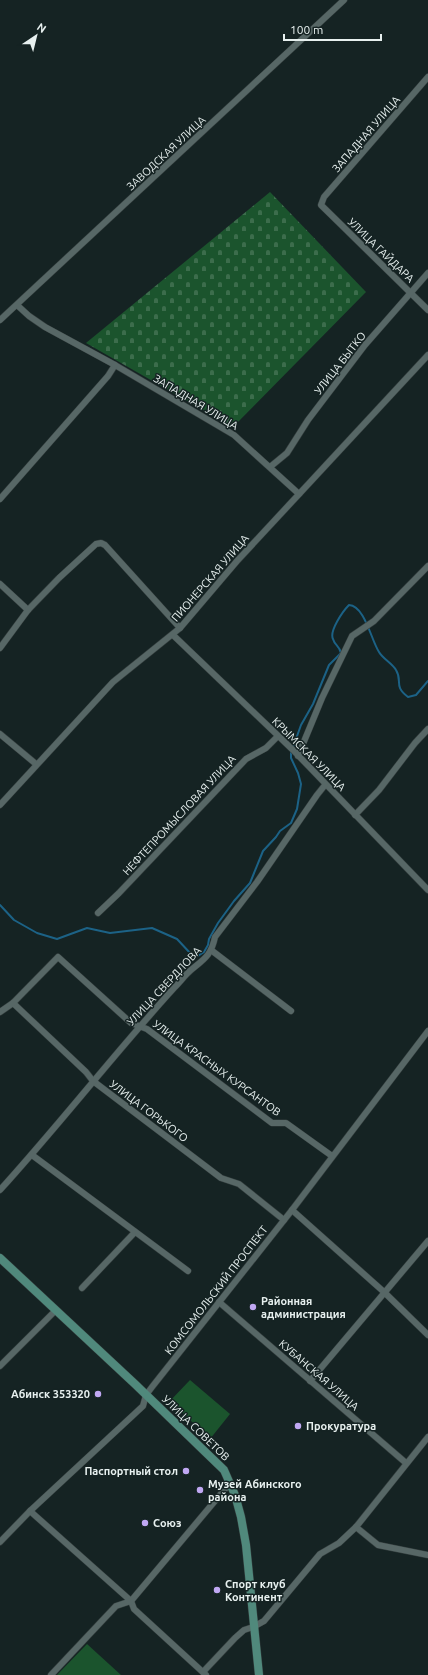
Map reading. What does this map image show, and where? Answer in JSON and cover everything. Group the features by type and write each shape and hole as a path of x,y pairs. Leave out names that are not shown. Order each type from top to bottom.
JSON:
{"main road":[{"name":"УЛИЦА СОВЕТОВ","path":"0,1258 224,1470 230,1483 241,1518 245,1538 259,1675"}],"street":[{"name":"ЗАВОДСКАЯ УЛИЦА","path":"0,320 344,0"},
{"name":"ЗАПАДНАЯ УЛИЦА","path":"321,205 324,197 428,77"},
{"name":"УЛИЦА ГАЙДАРА","path":"321,205 428,310"},
{"name":"УЛИЦА БЫТКО","path":"270,467 287,453 308,420 365,345 428,273"},
{"name":"ЗАПАДНАЯ УЛИЦА","path":"17,305 29,316 45,327 115,365 234,435 299,494"},
{"name":"ПИОНЕРСКАЯ УЛИЦА","path":"0,805 36,764 113,682 180,628 237,561 428,355"},
{"path":"0,499 108,376 115,365"},
{"path":"0,648 28,610 96,544 101,543 180,628"},
{"path":"298,756 322,698 352,636 374,620 428,566"},
{"path":"0,584 28,610"},
{"name":"КРЫМСКАЯ УЛИЦА","path":"173,635 293,750 325,785 428,890"},
{"path":"355,815 379,790 428,728"},
{"path":"0,734 36,764"},
{"name":"НЕФТЕПРОМЫСЛОВАЯ УЛИЦА","path":"98,913 246,759 266,748 278,736"},
{"name":"УЛИЦА СВЕРДЛОВА","path":"0,1190 32,1155 139,1026 190,970 206,959 215,938 257,882 317,794 325,785"},
{"path":"211,950 291,1011"},
{"name":"УЛИЦА КРАСНЫХ КУРСАНТОВ","path":"13,1003 58,957 131,1023 148,1029 272,1123 286,1123 332,1156"},
{"path":"0,1012 13,1003"},
{"name":"УЛИЦА ГОРЬКОГО","path":"13,1003 86,1072 93,1081 221,1178 239,1184 284,1220"},
{"name":"КОМСОМОЛЬСКИЙ ПРОСПЕКТ","path":"0,1542 30,1511 142,1406 146,1396 292,1210 428,1031"},
{"path":"32,1155 188,1271"},
{"path":"292,1210 384,1292 428,1335"},
{"path":"82,1288 135,1232"},
{"path":"310,1381 428,1241"},
{"name":"КУБАНСКАЯ УЛИЦА","path":"219,1302 406,1463"},
{"path":"0,1366 55,1311"},
{"path":"30,1511 131,1601 134,1609 205,1673 235,1638 244,1630 253,1627 264,1620 320,1554 340,1543 356,1527 428,1437"},
{"path":"51,1675 116,1606 131,1601 230,1483"},
{"path":"356,1527 378,1545 428,1555"}],"green space":[{"path":"270,192 366,292 233,427 86,343"},
{"path":"190,1380 230,1414 210,1439 170,1401"},
{"path":"87,1644 121,1675 57,1675"}],"waterway":[{"path":"0,905 14,920 37,933 57,939 87,928 110,933 152,928 177,939 191,954 198,956 204,952 218,923 234,901 250,883 263,851 280,831 291,823 297,809 301,784 291,758 291,753 301,725 313,704 329,665 341,653 332,635 340,616 349,605 355,607 359,611 367,624 379,652 396,670 399,677 399,687 403,693 408,697 416,695 428,681"}],"place":[{"name":"Районная администрация","path":"253,1307"},
{"name":"Абинск 353320","path":"98,1394"},
{"name":"Прокуратура","path":"298,1426"},
{"name":"Паспортный стол","path":"186,1471"},
{"name":"Музей Абинского района","path":"200,1490"},
{"name":"Союз","path":"145,1523"},
{"name":"Спорт клуб Континент","path":"217,1590"}]}
